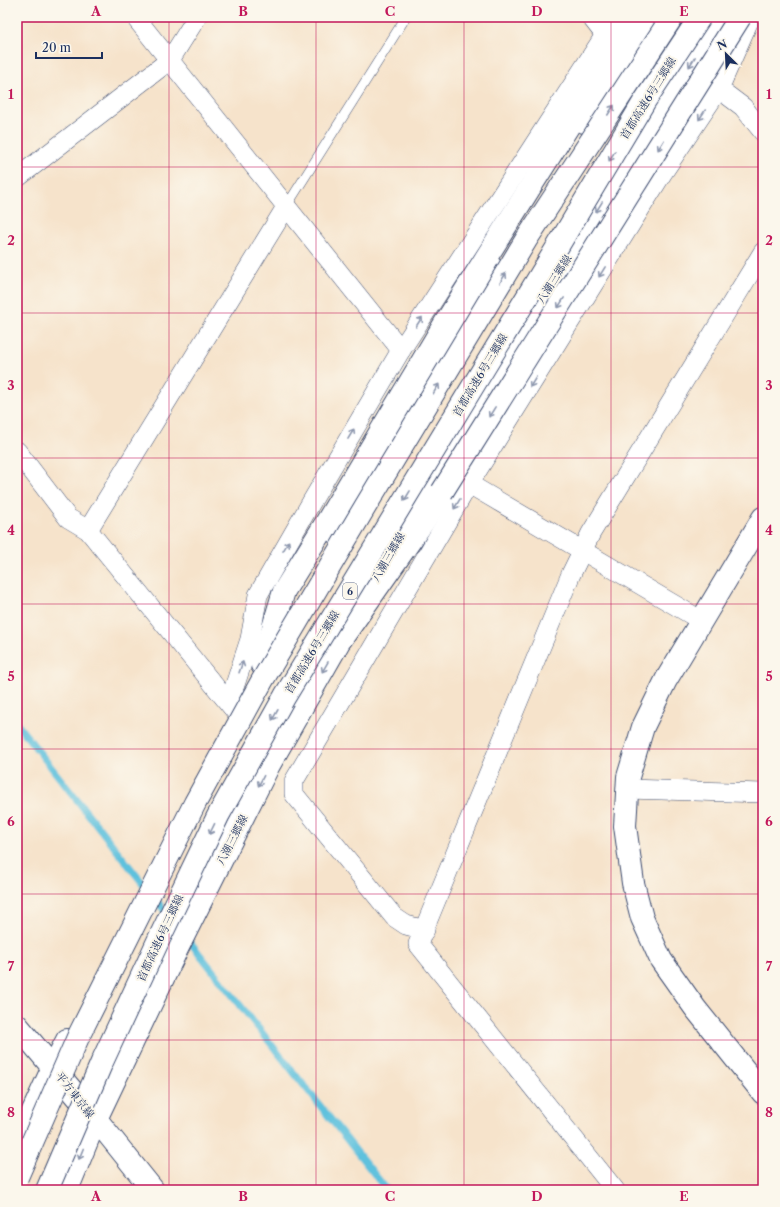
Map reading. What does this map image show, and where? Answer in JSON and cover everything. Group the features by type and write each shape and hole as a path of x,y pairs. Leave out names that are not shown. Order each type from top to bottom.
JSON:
{"main road":[{"path":"262,665 284,591 447,320 575,115 639,17"},
{"path":"53,1067 232,708 262,665 429,372 521,220 651,17"},
{"path":"17,1177 79,1035 194,803 262,681 526,240 672,17"},
{"name":"首都高速6号三郷線","path":"47,1190 102,1062 218,816 285,696 544,270 644,102 700,17"},
{"name":"八潮三郷線","path":"96,1119 177,949 266,772 467,420 564,263 720,17"},
{"path":"342,638 424,521 740,17"},
{"path":"763,518 666,680 643,727 628,777 625,826 633,883 642,918 662,960 695,1008 763,1093"},
{"name":"平方東京線","path":"20,1033 53,1067 96,1119 67,1190"},
{"name":"平方東京線","path":"17,1146 53,1067"},
{"path":"96,1119 153,1190"}],"street":[{"path":"135,17 401,350"},
{"path":"17,178 170,60 198,17"},
{"path":"591,17 605,35"},
{"path":"232,708 250,639 258,595 401,350 605,35 620,17"},
{"path":"425,930 406,925 394,917 294,794 294,781 469,484 662,174 719,89 748,23 748,17"},
{"path":"719,89 743,107 763,132"},
{"path":"88,530 286,207"},
{"path":"564,263 617,247"},
{"path":"614,1190 418,944 571,574 591,533 763,252"},
{"path":"17,451 68,518 88,530 232,708"},
{"path":"469,484 702,621"},
{"path":"627,789 763,793"}],"lane":[{"path":"286,207 406,17"}],"waterway":[{"path":"17,724 167,914"},
{"path":"186,937 387,1190"}]}
